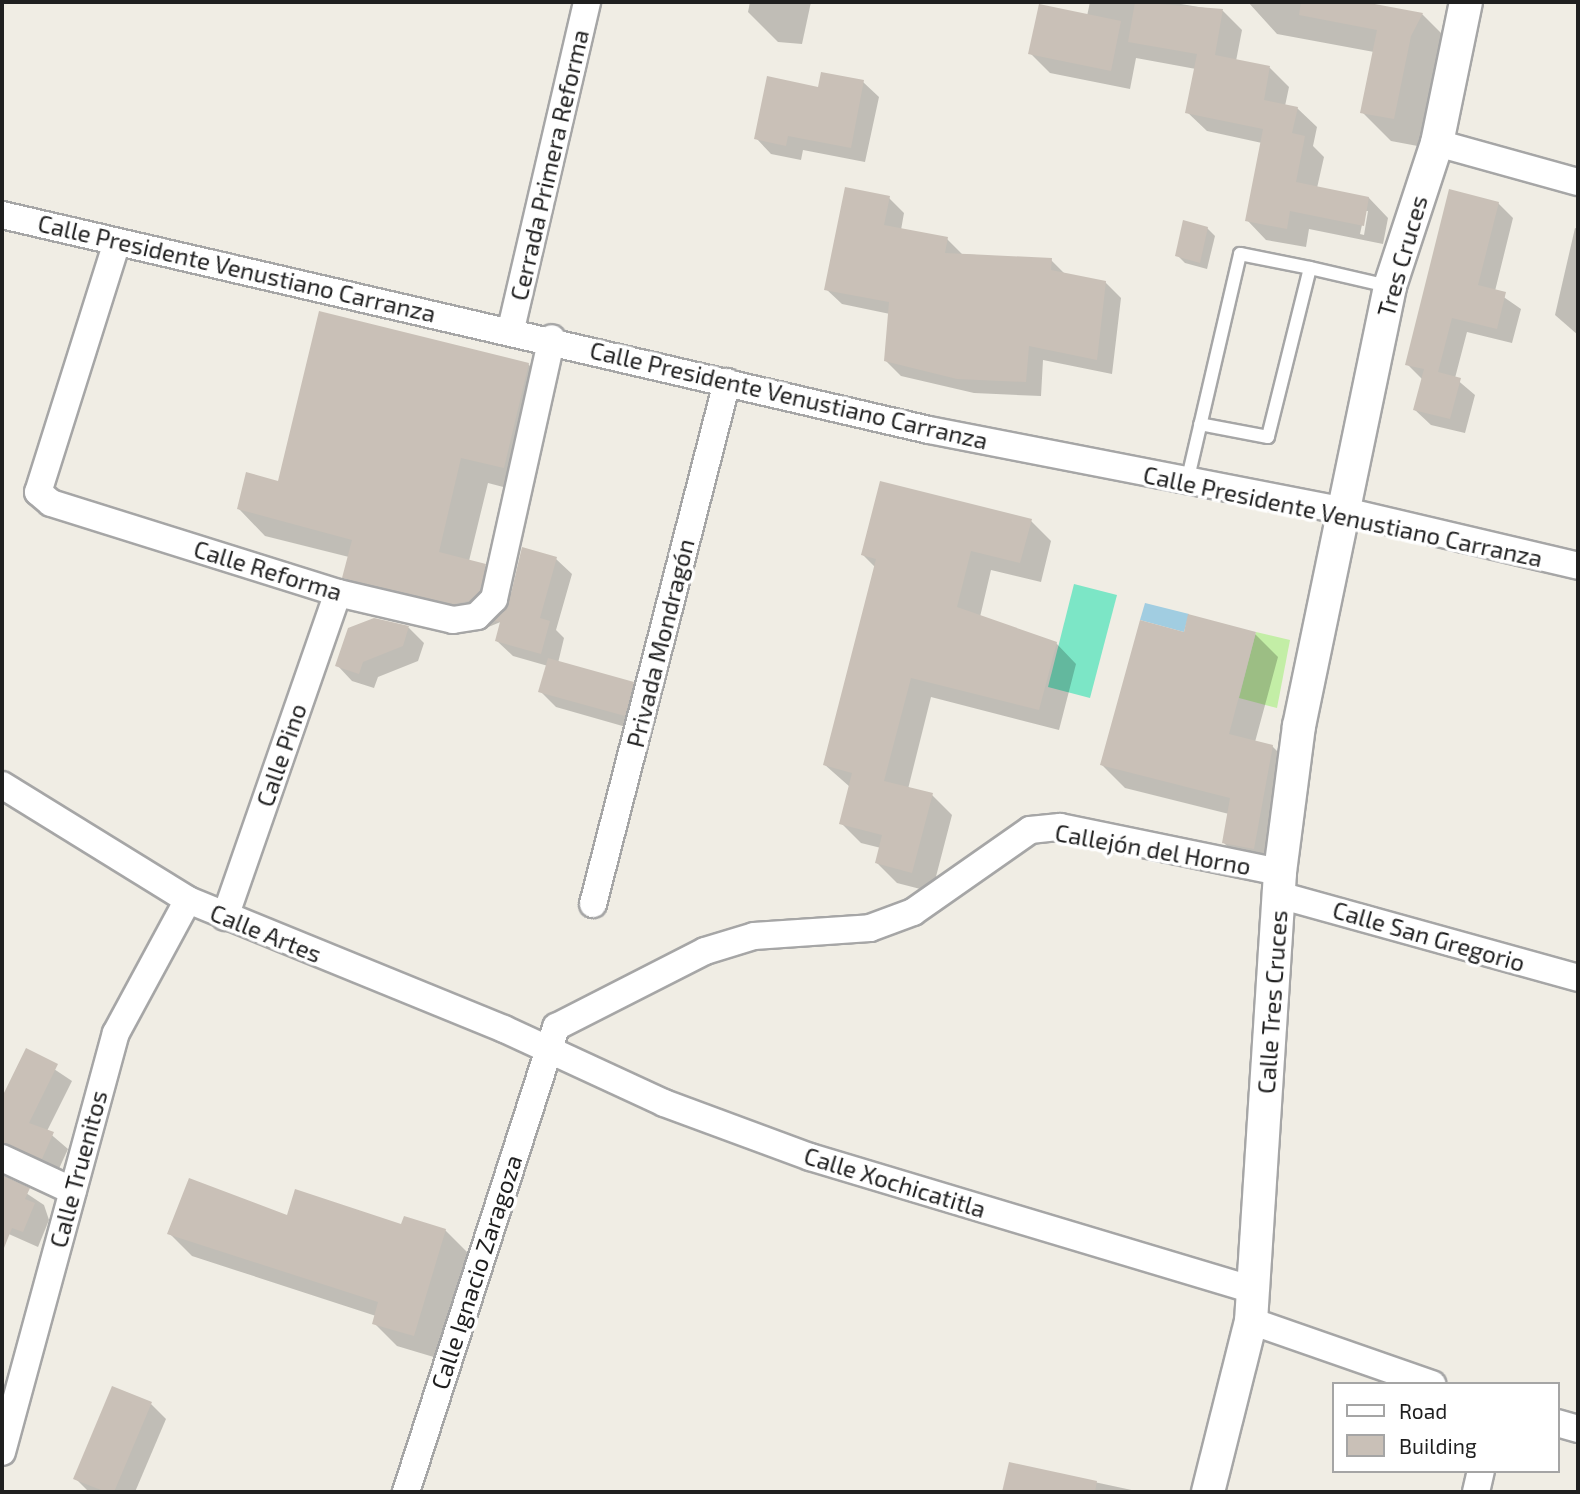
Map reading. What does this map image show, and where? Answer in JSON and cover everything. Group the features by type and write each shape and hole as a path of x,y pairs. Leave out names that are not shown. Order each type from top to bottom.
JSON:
{"street":[{"name":"Cerrada Primera Reforma","path":"512,328 587,2"},
{"name":"Tres Cruces","path":"1340,510 1390,286 1437,143 1466,2"},
{"path":"1437,143 1578,182"},
{"name":"Calle Presidente Venustiano Carranza","path":"2,215 512,328 727,382 1187,482 1340,510 1578,566"},
{"name":"Calle Reforma","path":"117,242 38,492 51,503 338,593 453,620 486,609 552,338"},
{"name":"Privada Mondragón","path":"593,904 727,382"},
{"name":"Calle Tres Cruces","path":"1208,1492 1252,1306 1280,883 1299,726 1340,510"},
{"name":"Calle Pino","path":"225,916 338,593"},
{"name":"Calle Artes","path":"2,785 188,900 545,1051"},
{"name":"Callejón del Horno","path":"545,1051 556,1027 583,1008 705,951 754,936 870,928 913,912 1030,830 1060,827 1280,883"},
{"name":"Calle San Gregorio","path":"1280,883 1578,978"},
{"name":"Calle Truenitos","path":"2,1452 116,1033 188,900"},
{"name":"Calle Xochicatitla","path":"545,1051 810,1157 1252,1306 1427,1382"},
{"name":"Calle Ignacio Zaragoza","path":"406,1492 545,1051"},
{"path":"2,1158 73,1191"},
{"path":"1559,1424 1578,1429"},
{"path":"1476,1492 1480,1473"}],"lane":[{"path":"1187,482 1240,254 1390,286"},
{"path":"1200,424 1268,437 1310,268"}],"green space":[{"path":"1074,584 1117,595 1090,698 1048,687"},
{"path":"1256,632 1290,640 1277,708 1239,698"}],"water":[{"path":"1145,603 1189,614 1184,632 1140,620"}],"building":[{"path":"1135,2 1223,9 1215,55 1270,66 1264,100 1298,107 1292,133 1305,136 1296,182 1369,197 1364,226 1290,211 1287,229 1245,221 1263,129 1185,113 1197,54 1128,42"},
{"path":"1301,2 1364,2 1423,13 1411,36 1394,119 1360,113 1377,30 1299,15"},
{"path":"1039,4 1121,21 1111,71 1028,54"},
{"path":"821,72 864,80 851,148 788,136 786,146 754,139 767,76 818,87"},
{"path":"845,187 890,196 884,225 948,237 945,253 1052,258 1051,270 1106,281 1097,360 1029,346 1026,382 957,379 884,361 889,302 824,290"},
{"path":"1449,189 1499,202 1478,285 1506,292 1497,329 1452,318 1438,372 1461,378 1450,419 1413,410 1424,369 1405,365"},
{"path":"1183,220 1208,227 1200,263 1175,256"},
{"path":"319,311 529,363 504,468 461,458 439,552 486,564 480,591 469,601 454,604 342,578 352,540 237,509 246,472 278,481"},
{"path":"880,481 1032,519 1020,563 971,551 957,607 1057,642 1039,710 911,678 884,781 933,793 912,873 875,863 882,835 839,824 852,773 823,765 876,559 861,555"},
{"path":"522,547 557,557 540,618 550,621 541,654 495,641 500,622 495,621 509,602"},
{"path":"1188,614 1256,632 1229,734 1273,745 1254,849 1222,843 1230,798 1100,765 1140,620 1184,632"},
{"path":"374,618 409,626 403,646 363,662 359,674 335,666 348,628"},
{"path":"548,658 634,682 625,716 538,692"},
{"path":"26,1048 58,1064 29,1123 54,1132 42,1159 2,1142 2,1097"},
{"path":"2,1175 30,1188 25,1199 35,1203 23,1232 12,1228 2,1253"},
{"path":"189,1178 287,1215 295,1189 401,1224 404,1216 446,1229 414,1336 372,1324 378,1302 167,1234"},
{"path":"112,1386 152,1402 114,1492 106,1492 73,1479"},
{"path":"1009,1462 1097,1481 1095,1492 1002,1492"}]}
